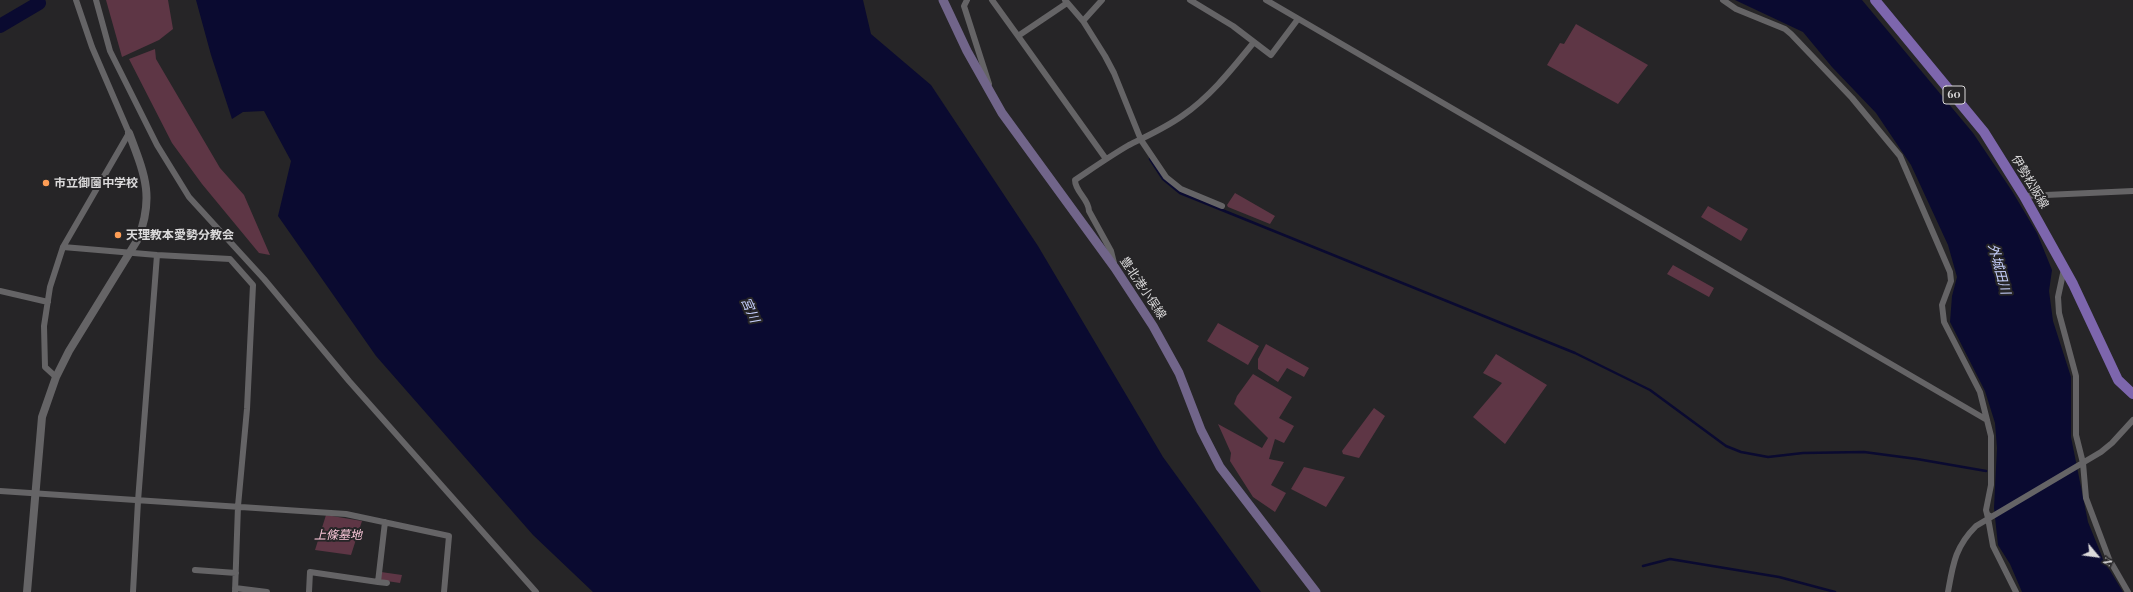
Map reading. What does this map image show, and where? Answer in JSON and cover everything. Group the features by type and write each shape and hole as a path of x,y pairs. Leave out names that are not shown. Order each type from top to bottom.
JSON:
{"main road":[{"name":"豊北港小俣線","path":"943,0 994,100 1115,268 1152,324 1179,373 1201,430 1216,461 1316,592"},
{"name":"伊勢松阪線","path":"1875,0 1974,118 2024,196 2073,284 2118,380 2133,394"}],"street":[{"path":"27,592 42,417 56,377 73,344 129,253 144,223 148,194 144,176 129,133 92,47 76,0"},
{"path":"96,0 110,51 157,145 189,197 259,274 349,380 536,592"},
{"path":"967,0 964,6 994,100"},
{"path":"992,0 1106,159"},
{"path":"1082,21 1102,0"},
{"path":"1190,0 1254,42 1271,55 1298,19"},
{"path":"1266,0 1987,420"},
{"path":"1722,0 1736,9 1785,29 1791,34 1852,98 1900,156 1950,272 1951,281 1942,305 1944,322 1980,392 1992,449 1991,485 1986,510 1990,517 1993,546 2016,592"},
{"path":"1018,36 1066,1 1082,21 1114,74 1142,140 1170,181 1181,189 1222,206"},
{"path":"1115,268 1111,251 1089,211 1089,205 1075,185 1075,180 1106,159 1182,116 1198,104 1219,86 1254,42"},
{"path":"56,377 45,367 44,326 50,287 63,247 129,133"},
{"path":"2024,196 2133,191"},
{"path":"63,247 157,256 230,258 253,285 247,409 238,506 235,590 267,592"},
{"path":"133,592 138,501 157,256"},
{"path":"2064,269 2058,297 2059,313 2076,376 2076,435 2084,489 2090,510 2109,559 2128,592"},
{"path":"0,291 48,302"},
{"path":"1948,592 1954,560 1960,545 1976,526 2081,465 2112,443 2132,424"},
{"path":"0,491 346,514 449,536 444,592"},
{"path":"378,582 385,522"},
{"path":"195,570 236,573"},
{"path":"309,592 310,572 386,583"}],"green space":[{"path":"106,0 168,0 173,29 159,40 122,57"},
{"path":"1576,24 1648,65 1618,104 1547,65 1560,43 1564,44"},
{"path":"155,49 156,59 220,168 244,195 270,255 259,253 202,184 172,143 129,59"},
{"path":"1235,193 1275,216 1270,224 1228,207 1227,205"},
{"path":"1708,206 1748,229 1741,241 1701,217"},
{"path":"1673,265 1714,288 1709,297 1667,274"},
{"path":"1218,323 1259,346 1248,365 1207,341"},
{"path":"1266,344 1309,368 1304,377 1287,368 1278,382 1258,369 1258,359"},
{"path":"1496,354 1547,385 1505,444 1473,417 1502,383 1483,373"},
{"path":"1253,374 1292,397 1279,418 1294,426 1284,443 1275,439 1269,459 1284,462 1271,485 1286,493 1275,512 1253,497 1230,461 1231,453 1218,424 1262,448 1268,438 1234,404 1237,396"},
{"path":"1374,408 1385,416 1359,458 1343,454 1342,451"},
{"path":"1304,467 1345,477 1326,507 1291,489"},
{"name":"上條墓地","path":"326,515 362,521 351,555 315,550"},
{"path":"381,572 402,575 400,583 380,580"}],"water":[{"name":"宮川","path":"196,0 863,0 871,34 931,85 1038,246 1163,457 1261,592 593,592 533,535 376,356 278,216 291,161 264,111 243,112 232,119 211,55"},
{"name":"外城田川","path":"1735,0 1862,0 1973,133 2012,191 2037,233 2052,270 2049,291 2053,321 2071,377 2071,437 2088,522 2103,559 2123,592 2022,592 2010,564 1998,545 1994,508 1997,448 1995,423 1985,391 1950,322 1952,296 1957,277 1948,245 1911,165 1876,113 1832,67 1803,32"}],"waterway":[{"path":"0,26 39,3"},
{"path":"1150,159 1163,179 1180,193 1575,353 1650,390 1726,446 1741,452 1768,457 1803,453 1864,452 1917,459 1986,471"},
{"path":"1643,566 1670,559 1779,577 1835,592"}],"place":[{"name":"市立御薗中学校","path":"46,183"},
{"name":"天理教本愛勢分教会","path":"118,235"}]}
